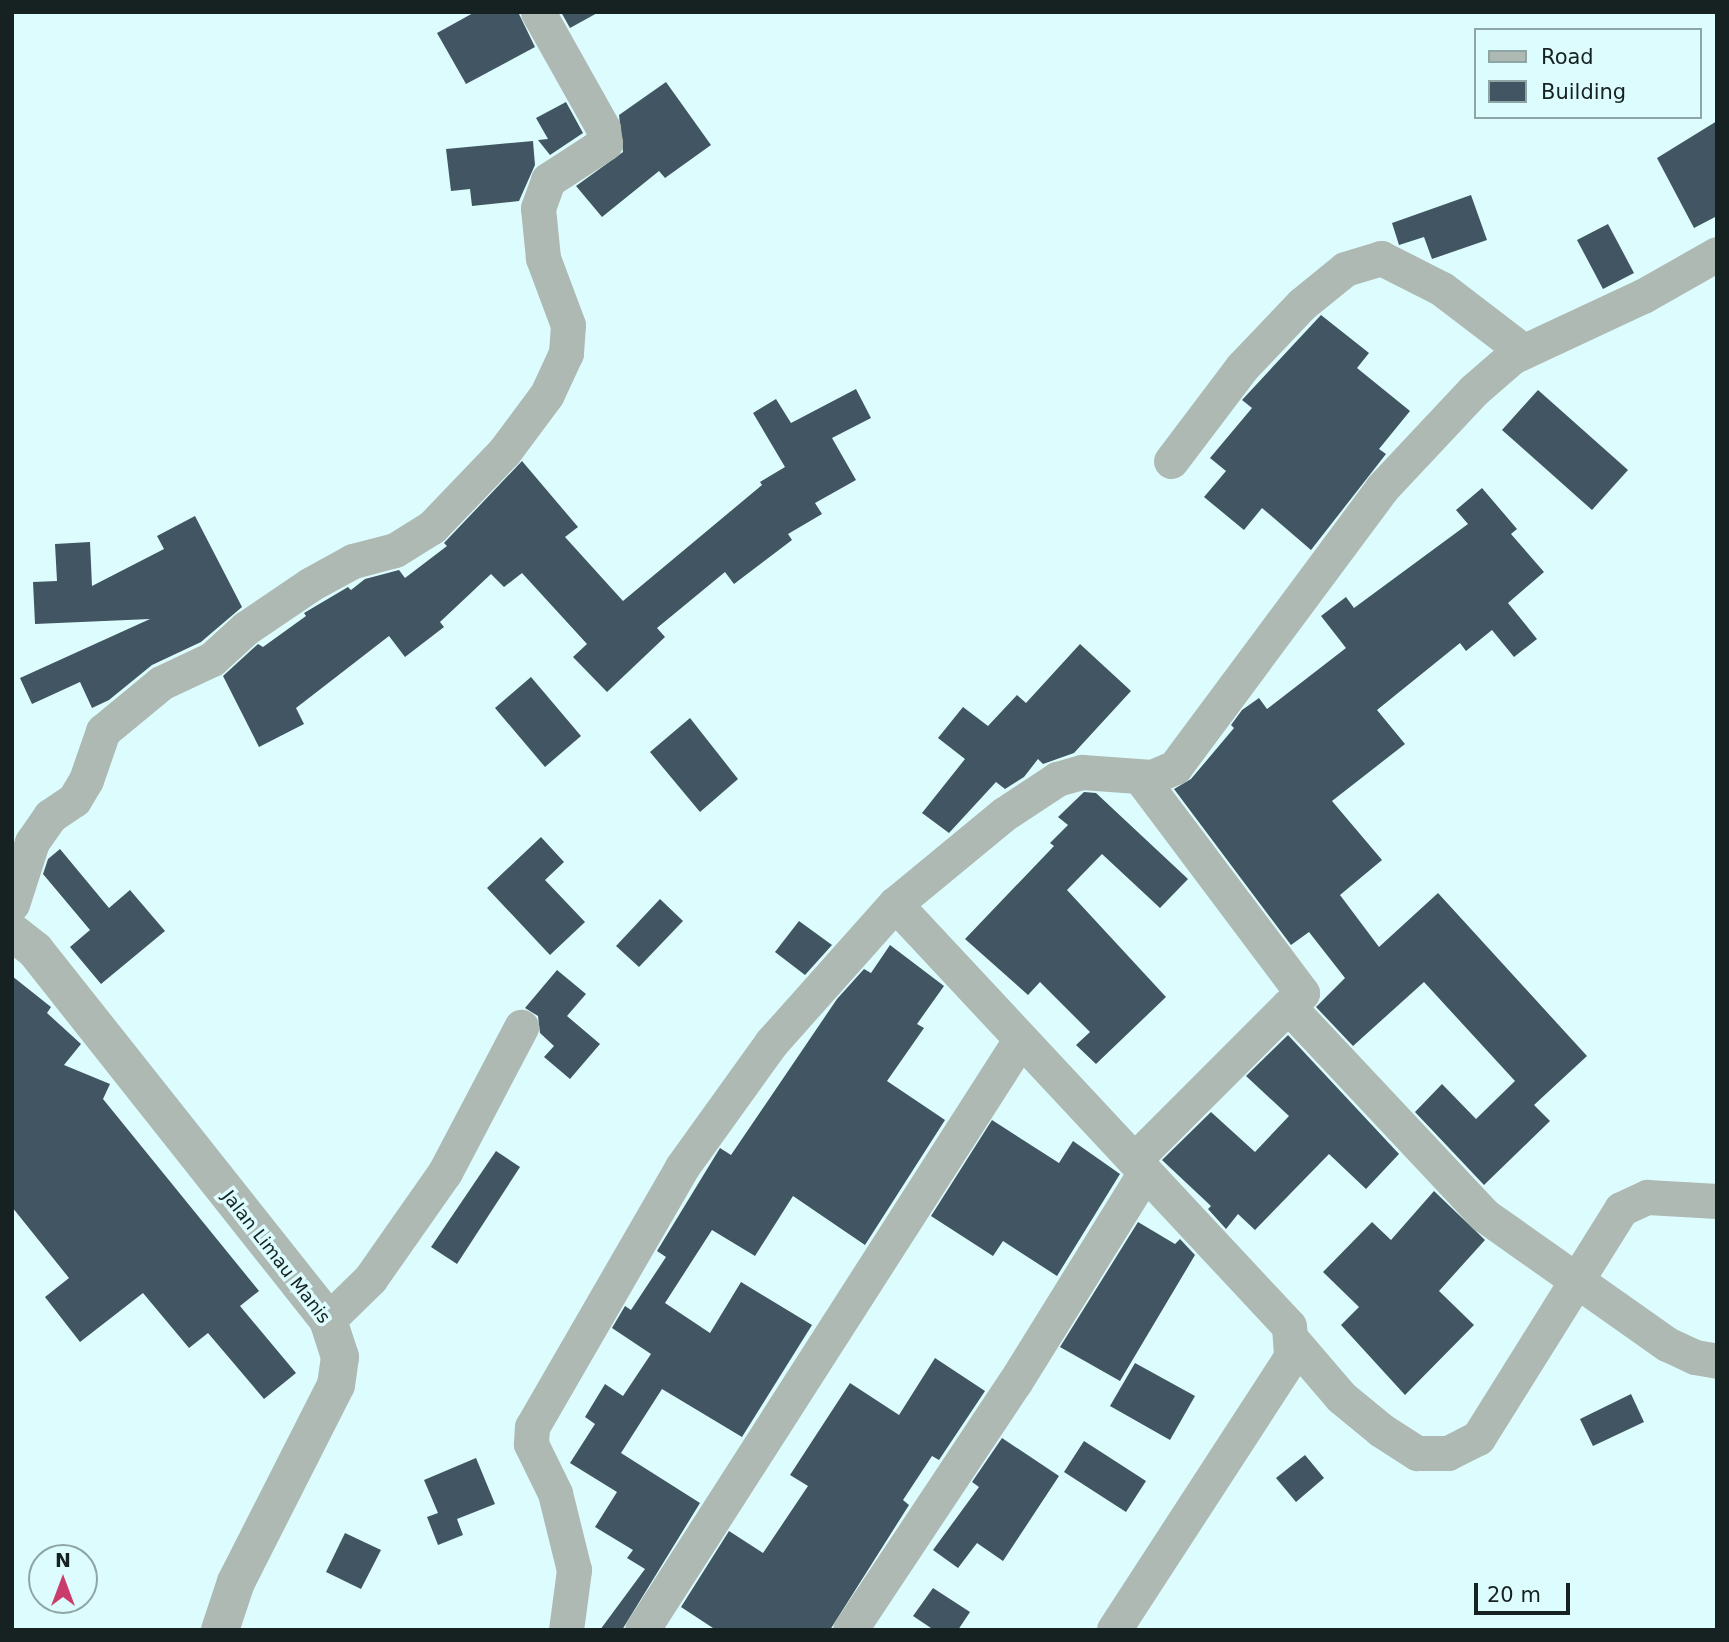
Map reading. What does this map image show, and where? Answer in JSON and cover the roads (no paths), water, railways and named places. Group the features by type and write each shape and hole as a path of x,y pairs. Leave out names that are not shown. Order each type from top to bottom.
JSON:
{"street":[{"path":"12,904 32,842 50,816 74,800 86,780 103,731 162,683 212,659 246,628 311,584 353,561 395,550 432,527 504,452 547,394 566,354 568,325 543,258 538,208 548,180 606,143 595,113 538,12"},
{"path":"566,1630 574,1570 555,1493 531,1444 537,1414 682,1167 727,1101 820,985 895,904 974,834 1057,779 1082,772 1140,777 1164,774 1185,758 1382,488 1474,390 1523,351 1643,296 1717,254"},
{"path":"1171,461 1242,367 1302,304 1345,269 1381,258 1442,289 1523,351"},
{"path":"850,1630 1015,1382 1140,1166 1302,993 1140,777"},
{"path":"895,904 1020,1040 1251,1280 1289,1326 1293,1341 1291,1357 1114,1630"},
{"name":"Jalan Limau Manis","path":"12,932 35,950 328,1320 340,1357 336,1385 236,1582 220,1630"},
{"path":"1288,1006 1484,1215 1576,1282 1667,1343 1695,1357 1717,1361"},
{"path":"328,1320 370,1279 445,1172 521,1027"},
{"path":"642,1630 1020,1040"},
{"path":"1293,1341 1341,1397 1381,1430 1417,1453 1448,1453 1478,1438 1621,1209 1647,1197 1717,1200"}]}
